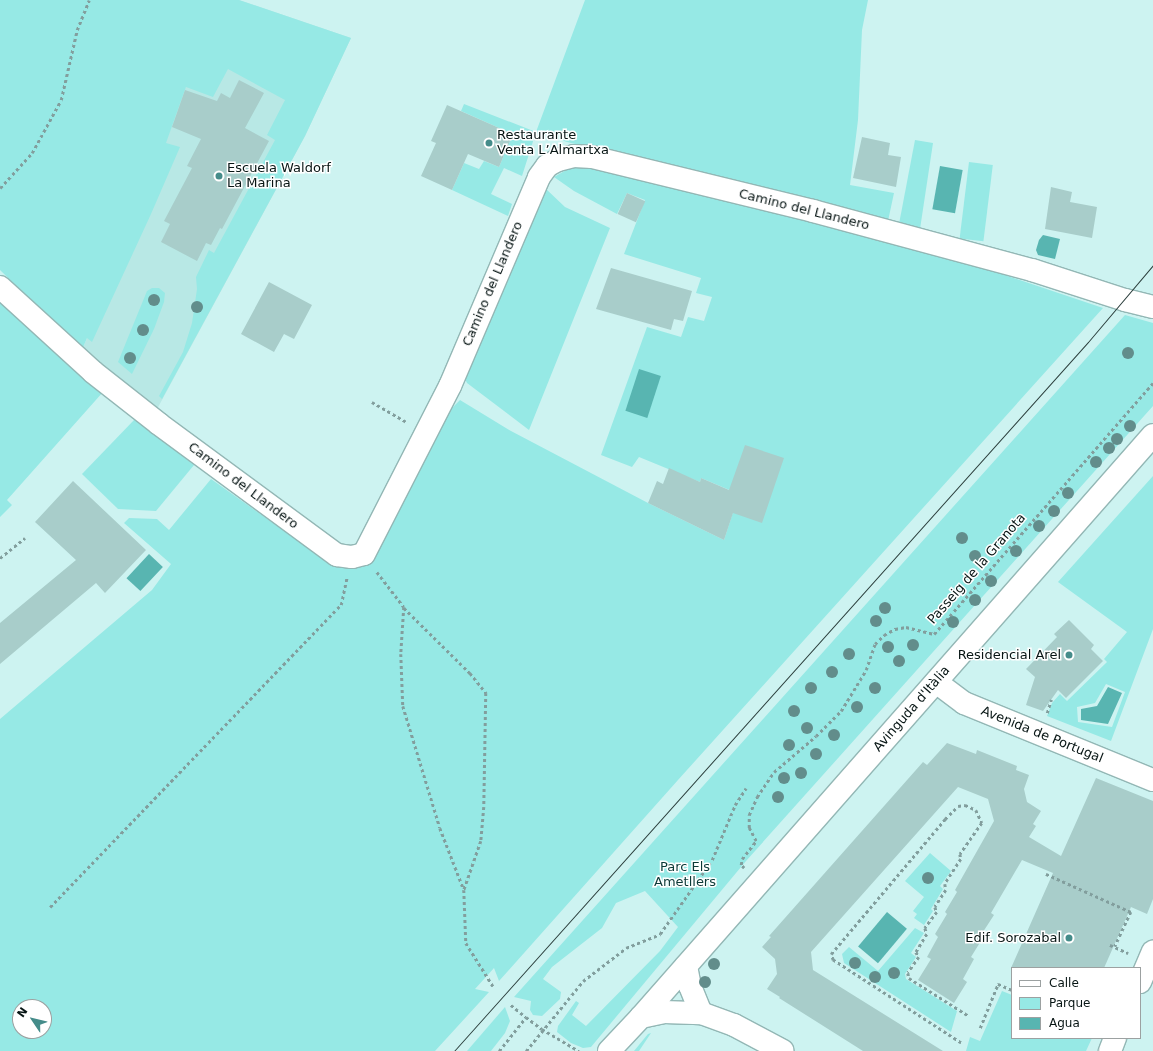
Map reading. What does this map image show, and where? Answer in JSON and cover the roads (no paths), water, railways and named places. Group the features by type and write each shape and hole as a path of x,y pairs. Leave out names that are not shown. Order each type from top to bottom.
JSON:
{"street":[{"name":"Camino del Llandero","path":"0,287 93,372 158,424 336,555 358,556 426,433 450,386 539,177 547,166 558,160 574,156 592,157 813,211 1032,270 1125,300 1153,307"},
{"name":"Avinguda d'Itàlia","path":"609,1051 641,1017 1153,435"},
{"name":"Avenida de Portugal","path":"936,682 964,703 1153,780"},
{"path":"1141,980 1153,952"},
{"path":"686,966 690,986 701,1013"},
{"path":"641,1017 664,1012 701,1013 734,1025 783,1051"},
{"path":"1110,1051 1115,1039"}],"water":[{"path":"940,166 963,170 955,213 932,209"},
{"path":"1043,235 1060,239 1055,259 1038,255 1036,250 1039,240"},
{"path":"639,369 661,376 647,418 625,411"},
{"path":"149,554 163,567 140,591 126,578"},
{"path":"1108,687 1122,693 1108,724 1081,720 1081,709 1097,706"},
{"path":"887,912 907,929 878,963 858,946"}],"tram line":[{"path":"454,1051 1088,342 1153,265"}],"place":[{"name":"Restaurante Venta L’Almartxa","path":"489,143"},
{"name":"Escuela Waldorf La Marina","path":"219,176"},
{"name":"Residencial Arel","path":"1069,655"},
{"name":"Edif. Sorozabal","path":"1069,938"}],"park label":[{"name":"Parc Els Ametllers","path":"685,876"}]}
